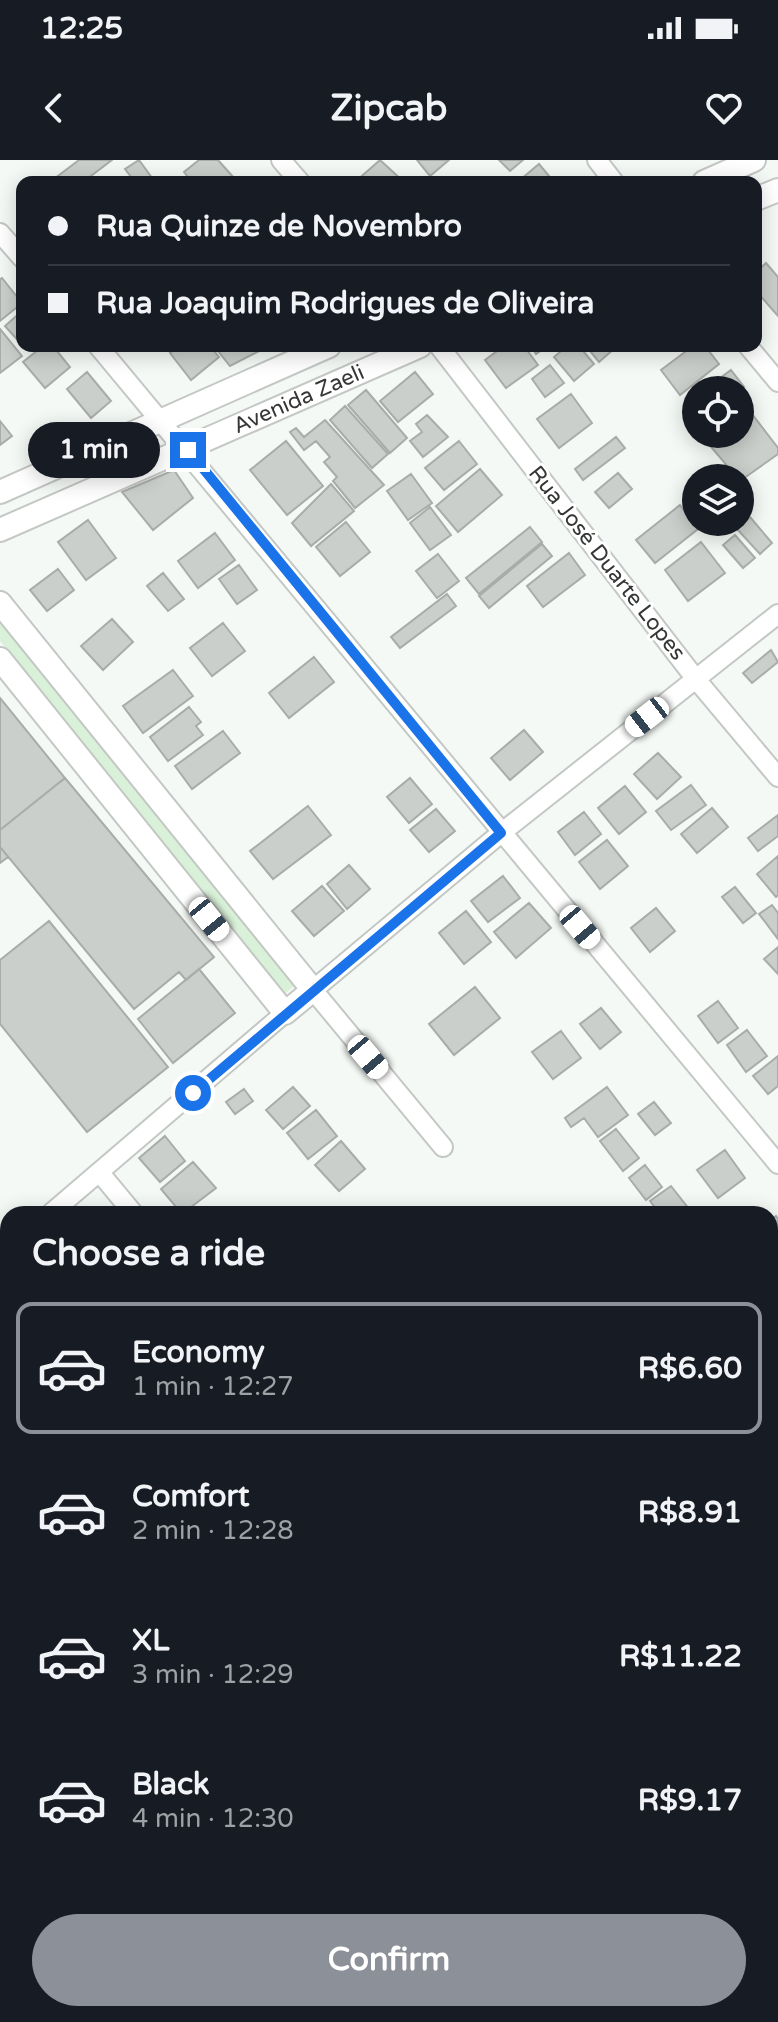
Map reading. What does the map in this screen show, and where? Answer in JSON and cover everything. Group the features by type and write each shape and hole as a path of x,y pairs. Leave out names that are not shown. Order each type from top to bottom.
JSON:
{"street":[{"path":"281,160 295,176"},
{"path":"597,160 609,176"},
{"path":"718,176 754,160"},
{"path":"0,233 16,251"},
{"path":"103,352 188,450 501,833 778,1164"},
{"name":"Avenida Zaeli","path":"0,492 316,352"},
{"name":"Avenida Zaeli","path":"0,530 407,352"},
{"name":"Rua José Duarte Lopes","path":"444,352 695,678 778,777"},
{"path":"753,352 778,382"},
{"path":"0,603 443,1147"},
{"path":"60,1206 501,833 778,614"},
{"path":"0,659 285,1013"},
{"path":"100,1173 127,1206"}],"green space":[{"path":"0,619 294,986 285,994 0,641"}],"building":[{"path":"79,160 112,160 91,176 58,176"},
{"path":"139,160 151,176 130,176 125,169"},
{"path":"199,160 218,160 232,176 187,176 184,172"},
{"path":"380,160 397,176 362,176"},
{"path":"417,160 449,160 430,176"},
{"path":"499,160 523,160 510,171"},
{"path":"539,164 549,176 525,176"},
{"path":"766,263 778,277 778,316 762,298 762,267"},
{"path":"0,279 16,296 16,308 0,321"},
{"path":"16,316 16,338 5,326"},
{"path":"0,329 22,356 0,373"},
{"path":"36,352 58,352 70,367 45,388 23,362"},
{"path":"215,352 219,357 191,380 170,353"},
{"path":"219,352 257,352 230,366"},
{"path":"496,352 528,352 538,365 506,388 485,360"},
{"path":"560,352 584,352 594,364 574,381 554,357"},
{"path":"591,352 610,352 599,362"},
{"path":"685,352 710,352 719,364 704,376 682,376 680,395 661,370"},
{"path":"550,365 564,383 545,397 532,379"},
{"path":"87,372 111,401 91,418 67,389"},
{"path":"415,372 433,394 398,422 380,401"},
{"path":"366,390 407,438 390,453 348,405"},
{"path":"571,394 592,423 559,448 537,419"},
{"path":"345,406 388,454 372,468 330,420"},
{"path":"427,415 448,437 423,457 410,441 422,432 416,424"},
{"path":"754,417 778,448 778,454 754,471 754,464 726,464 712,448 754,448"},
{"path":"325,420 384,485 355,508 333,481 337,477 324,462 330,457 316,441 304,450 290,432 296,428 304,437"},
{"path":"0,421 12,436 0,445"},
{"path":"616,437 625,448 583,480 575,469"},
{"path":"286,441 323,486 287,515 250,470"},
{"path":"459,441 477,464 444,490 425,468"},
{"path":"480,469 502,495 458,532 436,506"},
{"path":"174,470 193,498 153,530 122,492"},
{"path":"618,473 632,489 609,508 595,492"},
{"path":"411,474 432,503 408,520 387,491"},
{"path":"331,484 354,511 311,546 292,523"},
{"path":"680,505 682,508 682,536 689,536 655,563 636,540"},
{"path":"430,507 451,535 430,550 410,523"},
{"path":"88,520 116,558 86,580 58,542"},
{"path":"346,522 370,552 340,576 316,547"},
{"path":"754,522 772,543 760,554 743,536 754,536"},
{"path":"530,527 542,542 479,594 466,578"},
{"path":"215,533 235,560 198,588 178,561"},
{"path":"736,536 755,558 743,568 723,545"},
{"path":"701,542 725,573 688,601 665,570"},
{"path":"542,544 552,556 489,608 479,596"},
{"path":"569,553 585,575 543,607 527,586"},
{"path":"438,554 459,581 437,598 416,571"},
{"path":"239,565 257,590 237,604 219,579"},
{"path":"58,569 74,590 47,611 30,590"},
{"path":"163,573 184,599 168,611 147,586"},
{"path":"447,594 456,606 400,648 391,637"},
{"path":"112,619 133,642 103,670 81,646"},
{"path":"223,623 245,651 212,676 190,648"},
{"path":"771,650 778,662 752,683 743,673"},
{"path":"314,657 334,682 289,718 269,693"},
{"path":"173,670 193,696 143,733 123,706"},
{"path":"0,698 65,778 0,830"},
{"path":"189,707 201,722 196,726 203,735 168,761 150,737"},
{"path":"524,730 543,752 510,780 491,758"},
{"path":"223,731 240,753 192,789 175,766"},
{"path":"658,753 681,777 657,799 634,774"},
{"path":"65,778 214,957 186,980 179,972 134,1009 0,847 0,830"},
{"path":"410,778 432,804 409,823 387,797"},
{"path":"691,785 706,805 671,830 656,811"},
{"path":"625,786 646,812 619,834 598,808"},
{"path":"308,806 331,835 273,879 250,851"},
{"path":"712,808 728,827 697,853 681,834"},
{"path":"436,809 455,831 429,852 410,830"},
{"path":"584,812 601,834 575,855 558,832"},
{"path":"778,815 778,836 758,851 748,838"},
{"path":"607,840 628,866 600,889 579,862"},
{"path":"0,847 8,857 0,863"},
{"path":"778,856 778,895 776,897 757,874"},
{"path":"349,865 370,889 347,909 327,884"},
{"path":"503,876 520,898 488,922 471,901"},
{"path":"322,886 344,911 314,936 292,911"},
{"path":"735,887 756,913 743,923 722,897"},
{"path":"529,903 551,928 516,958 494,932"},
{"path":"772,905 778,913 778,939 759,914"},
{"path":"656,908 675,931 650,952 631,928"},
{"path":"466,911 491,942 464,964 439,933"},
{"path":"49,921 168,1067 87,1132 0,1024 0,960"},
{"path":"778,947 778,974 764,959"},
{"path":"199,969 235,1013 173,1063 138,1019"},
{"path":"475,987 500,1018 454,1055 429,1024"},
{"path":"718,1001 738,1028 718,1043 698,1016"},
{"path":"601,1008 621,1032 600,1049 580,1024"},
{"path":"747,1030 767,1056 746,1072 727,1045"},
{"path":"561,1031 581,1058 553,1079 532,1052"},
{"path":"778,1056 778,1086 768,1094 753,1076"},
{"path":"293,1087 310,1106 283,1129 266,1110"},
{"path":"607,1087 628,1115 598,1137 584,1118 571,1127 565,1118"},
{"path":"244,1089 253,1101 235,1114 226,1102"},
{"path":"654,1102 671,1123 655,1135 638,1114"},
{"path":"316,1110 337,1136 308,1159 287,1133"},
{"path":"616,1129 639,1158 623,1171 600,1141"},
{"path":"165,1136 185,1161 160,1182 139,1158"},
{"path":"341,1141 365,1169 339,1191 315,1165"},
{"path":"725,1150 745,1178 718,1198 697,1170"},
{"path":"193,1162 216,1188 192,1206 175,1206 161,1189"},
{"path":"645,1165 662,1187 646,1200 629,1178"},
{"path":"671,1186 687,1206 654,1206 650,1201"}],"route":[{"path":"188,450 501,833 193,1093"}]}
